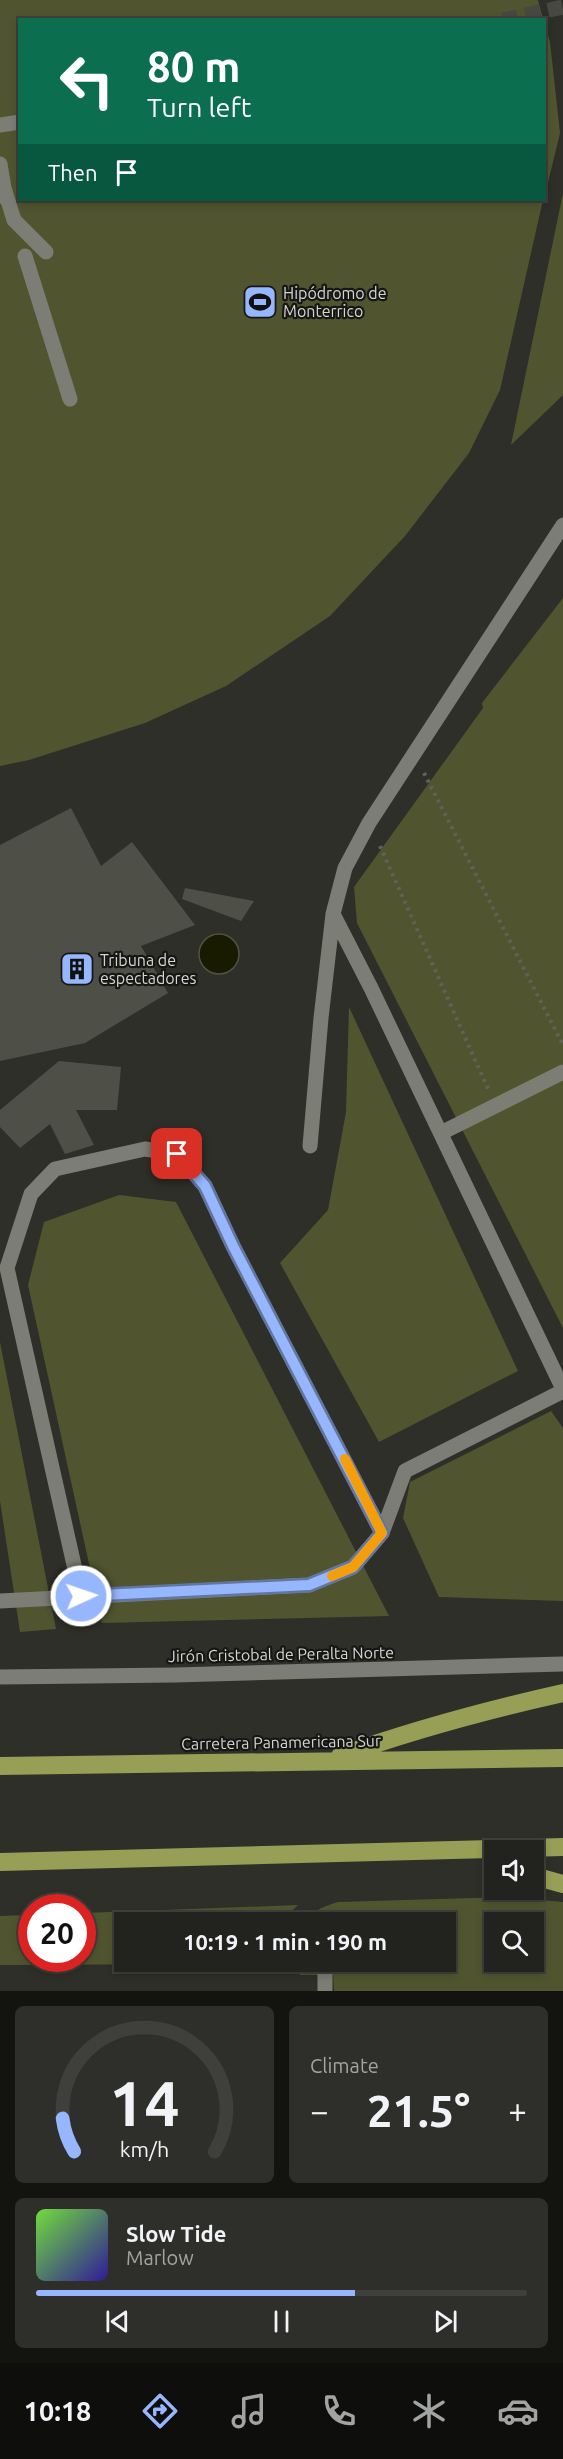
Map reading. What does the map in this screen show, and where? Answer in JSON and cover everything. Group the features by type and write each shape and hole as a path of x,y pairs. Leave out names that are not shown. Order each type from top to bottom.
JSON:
{"highway":[{"path":"327,1761 391,1738 486,1710 563,1692"},
{"name":"Carretera Panamericana Sur","path":"0,1766 563,1758"},
{"path":"0,1862 563,1847"},
{"path":"469,1851 484,1857"},
{"path":"544,1879 563,1884"}],"street":[{"path":"0,125 18,122"},
{"path":"0,164 2,193 14,220 46,252"},
{"path":"26,256 70,399"},
{"path":"310,1146 333,914 345,868 369,823 563,525"},
{"path":"0,1600 309,1585 353,1567 382,1533 405,1471 563,1390 441,1133 333,914"},
{"path":"441,1133 563,1072"},
{"path":"81,1596 7,1268 31,1194 55,1169 145,1149 177,1154 205,1186 233,1246 382,1533"},
{"name":"Jirón Cristobal de Peralta Norte","path":"0,1677 176,1675 563,1664"},
{"path":"325,1972 325,1991"}],"path":[{"path":"414,754 563,1045"},
{"path":"369,823 496,1106"}],"shaded area":[{"name":"Hipódromo de Monterrico","path":"0,0 538,0 543,18 18,18 18,201 543,201 500,390 469,453 405,536 330,616 226,686 145,723 29,760 0,766"},
{"path":"546,28 550,42 560,133 546,191"},
{"path":"563,193 563,395 511,445"},
{"path":"563,598 563,1328 357,923 354,887 483,708 482,703"},
{"path":"219,934 227,935 233,940 238,946 238,962 233,968 227,973 219,974 211,973 205,968 200,962 199,954 200,946 205,940 211,935"},
{"path":"349,1007 518,1371 379,1442 280,1263 328,1210 346,1112"},
{"path":"119,1195 176,1202 389,1616 102,1623 28,1285 44,1222"},
{"path":"0,1342 56,1629 20,1632 0,1501"},
{"path":"551,1411 563,1428 563,1601 439,1597 403,1518 410,1482"},
{"path":"484,1898 484,1900 563,1902 563,1991 334,1991 333,1975 300,1975 300,1972 456,1972 456,1912 315,1912 338,1902"},
{"path":"298,1905 291,1912 114,1912 114,1964 96,1965 96,1913"},
{"path":"18,1915 18,1965 0,1965 0,1916"}],"building":[{"name":"Tribuna de espectadores","path":"71,808 101,866 132,842 195,925 141,946 168,993 85,1043 0,1061 0,845"},
{"path":"185,888 254,901 241,921 182,899"},
{"path":"59,1061 121,1067 117,1110 76,1110 94,1145 65,1154 50,1124 20,1148 0,1127 0,1110"}],"tunnel":[{"path":"512,18 563,7"}],"slow traffic":[{"path":"332,1576 353,1567 382,1533 345,1459"}],"place":[{"name":"Hipódromo de Monterrico","path":"260,302"},
{"name":"Tribuna de espectadores","path":"77,969"}],"route":[{"path":"81,1596 309,1585 353,1567 382,1533 233,1246 205,1186 177,1154"}]}
